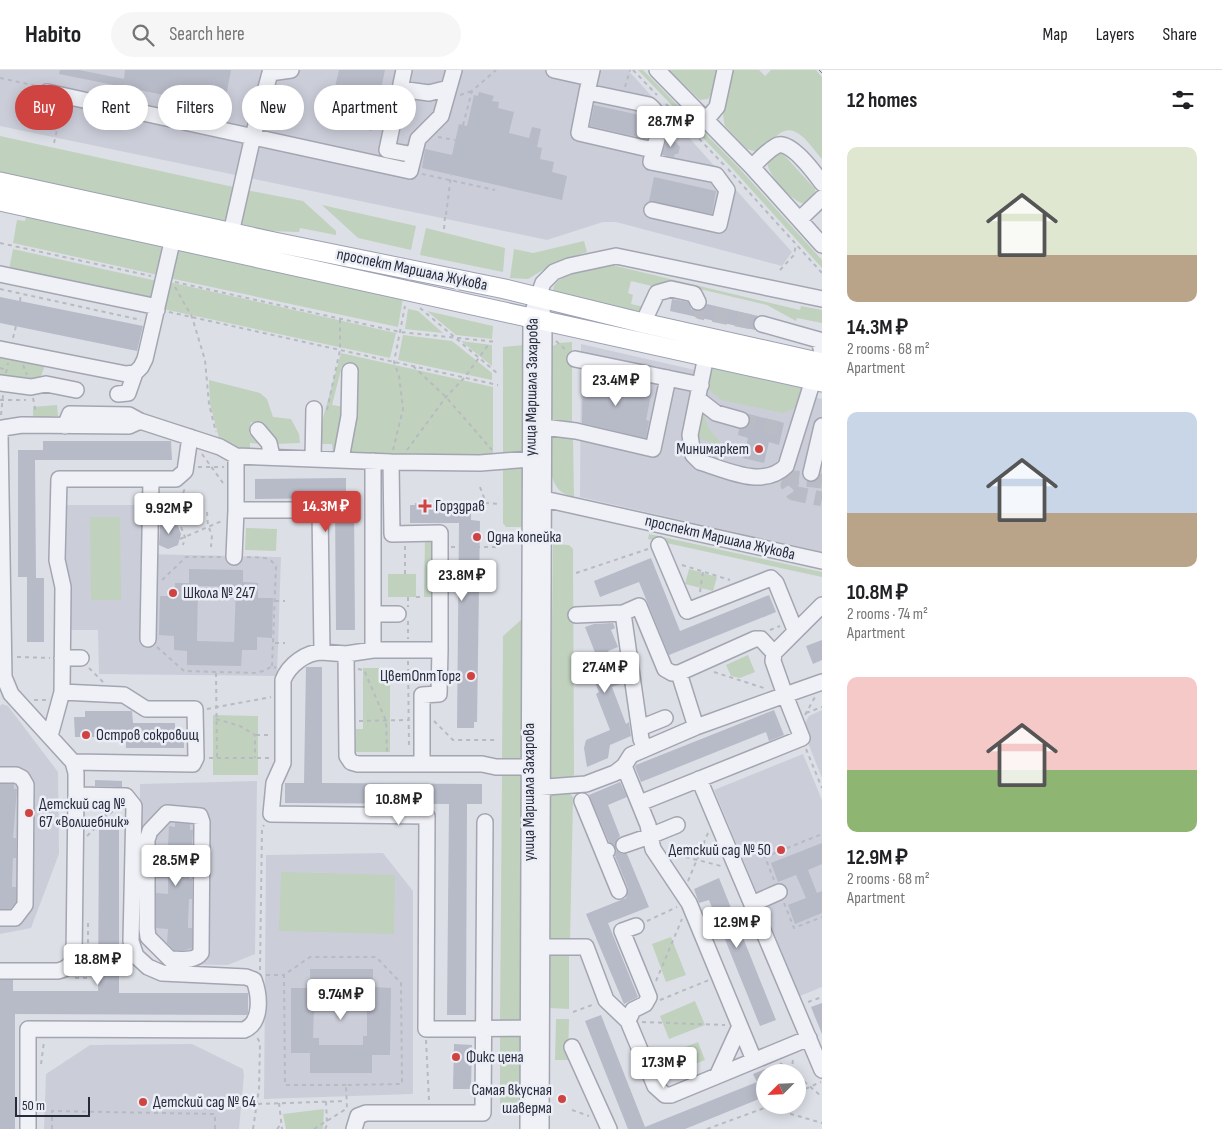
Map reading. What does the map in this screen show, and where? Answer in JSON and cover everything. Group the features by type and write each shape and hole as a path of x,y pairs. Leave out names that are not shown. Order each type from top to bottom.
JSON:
{"main road":[{"name":"проспект Маршала Жукова","path":"0,182 175,230 538,319 818,381"},
{"name":"проспект Маршала Жукова","path":"0,201 175,230 231,233 496,287 642,323 822,363"}],"street":[{"path":"231,233 268,72 291,70"},
{"path":"401,85 404,70"},
{"path":"73,98 410,171 418,139 441,116 454,70"},
{"path":"554,70 590,80 649,104 654,109 660,122 650,162 716,176 727,190 719,225 652,210"},
{"path":"657,70 752,167 822,245"},
{"path":"706,120 717,107 724,70"},
{"path":"590,80 579,133 653,150"},
{"path":"416,91 429,93 449,88"},
{"path":"391,130 386,150 414,155"},
{"path":"752,167 777,145 786,145 793,150 822,183"},
{"path":"800,220 822,198"},
{"path":"118,394 128,393 135,373 145,359 175,230"},
{"name":"улица Маршала Захарова","path":"541,1129 535,1028 535,947 538,298 542,282 554,272 569,266 616,256 822,299"},
{"path":"0,274 153,306 155,316"},
{"path":"642,323 657,293 671,289 694,294 698,302"},
{"path":"762,324 819,340 822,352"},
{"path":"5,353 126,374 135,373"},
{"path":"706,356 690,435 693,455 700,462 757,478 769,477 779,473 786,466 818,381"},
{"path":"575,359 668,378 700,392 716,413 741,420"},
{"path":"341,459 349,416 350,371"},
{"path":"537,426 653,449 668,378"},
{"path":"4,380 31,387 46,384 76,390"},
{"path":"313,458 314,412"},
{"path":"0,970 58,971 65,969 71,964 74,956 76,795 76,773 73,762 12,694 4,677 1,654 0,548 0,434 2,428 22,425 129,426 140,421 220,447 236,461 272,456 393,462 480,462 531,459"},
{"name":"улица Маршала Захарова","path":"537,426 531,459 537,498"},
{"path":"811,473 822,426"},
{"path":"258,430 270,444 272,456"},
{"path":"783,430 798,433"},
{"path":"50,736 62,658 62,587 57,560 58,479 176,479 182,476 186,467 190,437"},
{"path":"234,557 236,461"},
{"path":"373,461 373,650"},
{"path":"393,462 392,534 440,533 439,694 422,695 415,720 415,764"},
{"path":"148,639 151,480"},
{"name":"проспект Маршала Жукова","path":"537,498 822,561"},
{"path":"234,509 320,510 322,652"},
{"path":"662,551 687,611 767,578 773,580 793,626"},
{"path":"640,803 699,779 800,733 772,661 774,653 793,626 822,605"},
{"path":"576,615 623,613 639,606 665,669 672,673 679,673 755,639 760,639 774,653"},
{"path":"623,613 640,728 645,749"},
{"path":"373,614 398,614"},
{"path":"440,650 373,650 346,654 309,653 279,670 283,695 284,758 274,783 271,814 427,816 426,1029 535,1028"},
{"path":"346,654 347,756 351,762 358,764 482,764 536,767"},
{"path":"62,658 81,658"},
{"path":"679,673 696,727"},
{"path":"536,788 586,784 615,773 624,766 631,756 696,727 786,695 820,687"},
{"path":"56,696 124,695 146,709 195,709 196,758 194,764 73,762"},
{"path":"640,728 665,718"},
{"path":"624,766 648,825 651,843 686,897 754,1060"},
{"path":"0,775 16,775 22,778 26,785 25,906 15,918 0,918"},
{"path":"699,779 822,1070"},
{"path":"28,1129 28,1029 244,1030 253,1027 257,1019 257,988 254,980 246,977 162,973 148,967 136,956 131,941 145,886 147,840 150,831 167,813 200,816 202,822 201,953 198,957 191,960 170,959 148,937 145,886 134,806 131,800 126,796 76,795"},
{"path":"582,801 605,852 619,891"},
{"path":"354,1129 358,1116 366,1113 483,1112 484,822"},
{"path":"624,845 651,843 677,825"},
{"path":"752,904 779,892"},
{"path":"628,1021 633,1010 648,997 622,932 636,926"},
{"path":"535,947 586,947 606,1000 628,1021 658,1092 671,1094 809,1038"},
{"path":"718,1074 740,1026"},
{"name":"улица Маршала Захарова","path":"528,1129 535,1028"},
{"path":"572,1047 609,1129"}],"path":[{"path":"463,124 472,90 496,70"},
{"path":"627,74 630,70"},
{"path":"0,78 35,85"},
{"path":"54,143 57,130"},
{"path":"447,138 455,140"},
{"path":"410,171 495,190"},
{"path":"444,230 451,175"},
{"path":"0,242 156,278"},
{"path":"780,270 794,255 796,244"},
{"path":"220,447 209,404 205,360 192,317 172,281 400,332 497,342"},
{"path":"0,289 155,316 192,317 498,385"},
{"path":"393,462 403,409 399,376 394,362 406,303"},
{"path":"416,305 497,374"},
{"path":"314,412 326,416 340,350 340,319"},
{"path":"393,462 409,448 446,397 466,378 491,341"},
{"path":"1,417 5,353"},
{"path":"22,362 30,380"},
{"path":"413,366 446,397 493,451"},
{"path":"0,368 4,380"},
{"path":"32,394 36,415"},
{"path":"1,400 33,400"},
{"path":"180,539 208,527 234,509 211,467 190,437"},
{"path":"186,467 211,467 236,461"},
{"path":"480,487 486,503 499,504"},
{"path":"173,522 186,489"},
{"path":"207,512 208,527 212,535 211,547"},
{"path":"150,526 167,518 173,522 178,522 185,537 183,545"},
{"path":"405,534 405,574"},
{"path":"476,547 499,548"},
{"path":"576,573 662,551 703,572 749,585"},
{"path":"148,639 184,671 254,673 279,670 274,643 276,567 273,561 267,558 186,557 149,596"},
{"path":"703,572 699,596 703,604"},
{"path":"408,597 408,650 415,720 415,764"},
{"path":"416,597 424,597"},
{"path":"275,601 285,601"},
{"path":"760,639 766,631 793,626"},
{"path":"274,643 285,643"},
{"path":"1,654 8,657 62,658"},
{"path":"81,658 97,678 104,682"},
{"path":"696,666 786,695"},
{"path":"346,669 364,670 386,721 388,764"},
{"path":"216,672 217,758 284,758"},
{"path":"820,687 806,714 800,733 822,788"},
{"path":"195,709 216,708 283,695"},
{"path":"30,700 56,696"},
{"path":"806,714 822,707"},
{"path":"216,719 240,726 255,736 283,735"},
{"path":"346,721 435,721 453,740 496,740"},
{"path":"255,736 255,758"},
{"path":"271,814 262,828 260,974 284,975 310,957 376,957 401,983 402,1084 285,1085 284,975"},
{"path":"715,816 698,860 659,977 648,997 656,1002 719,975"},
{"path":"822,834 765,857 794,928 822,917"},
{"path":"651,843 698,860 738,870"},
{"path":"636,926 686,897"},
{"path":"796,1007 822,997"},
{"path":"573,1012 606,1000"},
{"path":"628,1021 740,1026"},
{"path":"253,1027 260,1043 257,1104 253,1129"},
{"path":"426,1029 429,1108"},
{"path":"806,1082 822,1097"},
{"path":"806,1089 822,1082"},
{"path":"346,1085 346,1094"},
{"path":"325,1129 327,1121 326,1101"},
{"path":"257,1104 346,1101"},
{"path":"279,1103 282,1129"},
{"path":"314,1129 346,1109"},
{"path":"707,1129 756,1111"},
{"path":"52,1129 52,1112 215,1114 216,1129"},
{"path":"791,1114 822,1123"},
{"path":"276,1129 282,1124"}],"shaded area":[{"path":"0,70 628,70 792,252 782,266 616,222 603,222 547,240 19,130 73,130 73,85 15,85 15,129 0,126"},
{"path":"581,344 822,399 822,552 580,497"},
{"name":"Школа № 247","path":"66,505 144,505 144,554 281,557 277,676 99,674 98,630 65,630"},
{"name":"Детский сад № 67 «Волшебник»","path":"2,704 8,706 58,772 59,854 31,928 0,934 0,706"},
{"path":"822,710 822,778 802,728 809,716"},
{"name":"Детский сад № 50","path":"803,754 822,800 822,987 800,996 714,790"},
{"path":"257,781 255,954 228,965 163,964 139,941 140,784"},
{"path":"383,853 413,891 413,1094 264,1099 266,855"},
{"name":"Детский сад № 64","path":"192,1044 243,1069 239,1129 44,1129 46,1074 90,1045"}],"green space":[{"path":"638,70 643,70 740,169 822,260 822,268 730,166"},
{"path":"669,70 717,70 714,90 708,99 700,100"},
{"path":"729,70 759,70 765,76 771,70 816,70 822,77 822,159 803,137 791,130 779,134 757,152 747,149 725,126 723,105"},
{"path":"0,136 238,188 228,223 0,172"},
{"path":"778,152 784,155 815,189 816,195 807,204 795,200 771,174 767,162"},
{"path":"246,190 303,201 336,231 336,235 300,228 299,232 269,231 238,224"},
{"path":"322,205 416,226 411,250 358,238"},
{"path":"26,216 159,245 163,249 158,275 13,243 17,220 25,221"},
{"path":"426,228 505,248 503,272 420,255"},
{"path":"584,241 587,252 556,262 528,279 510,278 514,249 533,253"},
{"path":"13,249 157,281 152,299 9,270"},
{"path":"181,250 403,298 398,327 169,278 175,253"},
{"path":"612,265 800,310 801,306 822,310 822,323 797,318 796,321 767,305 670,282 652,286 631,281 628,293 633,295 631,304 644,307 636,312 555,293 553,290 555,284 569,275 587,269"},
{"path":"169,282 396,333 390,358 163,309"},
{"path":"408,309 418,311 443,333 405,329"},
{"path":"427,311 493,326 492,339 456,335"},
{"path":"403,335 452,341 492,373 492,380 398,360"},
{"path":"461,341 492,345 492,366"},
{"path":"572,342 572,426 551,419 551,347 559,343"},
{"path":"524,345 524,453 503,454 503,347"},
{"path":"0,350 47,360 40,379 34,381 0,374"},
{"path":"341,353 493,387 493,458 350,453 345,451 356,369 342,366 332,405 344,407 337,452 333,453 332,444 318,444 323,418"},
{"path":"713,367 800,386 802,390 799,403 795,408 783,413 721,400 708,389 707,383"},
{"path":"209,380 260,393 267,399 273,417 291,419 299,434 300,443 275,444 266,426 251,422 249,434 257,435 264,444 250,443 250,450 238,449 219,438 210,404"},
{"path":"57,405 58,416 33,418 33,407"},
{"path":"703,412 709,429 719,440 720,445 697,438"},
{"path":"554,434 573,436 574,497 564,494 558,488 551,473 552,436"},
{"path":"503,466 524,466 524,527 506,527 503,523"},
{"path":"90,517 120,517 121,600 91,600"},
{"path":"246,528 277,529 276,551 245,550"},
{"path":"649,534 822,572 822,577 648,539"},
{"path":"425,537 436,537 436,597 424,597"},
{"path":"553,544 569,545 573,549 574,774 573,778 550,782"},
{"path":"689,569 717,577 713,591 685,584"},
{"path":"388,574 416,574 416,597 388,597"},
{"path":"521,620 521,758 520,761 502,762 503,636"},
{"path":"748,655 755,672 740,678 731,676 726,665"},
{"path":"363,668 390,668 390,752 356,752 356,729 363,729"},
{"path":"213,715 258,716 258,775 213,775"},
{"path":"502,772 520,773 522,775 520,1021 500,1025"},
{"path":"551,792 568,792 573,797 570,941 549,941"},
{"path":"281,872 395,875 394,934 279,931"},
{"path":"671,937 686,975 666,982 652,944"},
{"path":"549,952 569,952 569,1009 549,1008"},
{"path":"695,1001 705,1025 669,1039 660,1016"},
{"path":"556,1019 569,1019 568,1060 555,1060"},
{"path":"500,1033 520,1037 520,1110 500,1110"},
{"path":"698,1042 705,1060 672,1073 665,1055"},
{"path":"324,1109 323,1129 286,1129 283,1114"}],"building":[{"path":"60,70 79,70 124,79 125,70 231,70 228,85 158,85 158,94 148,92 148,85 114,85 59,74"},
{"path":"339,70 385,70 382,85 335,85"},
{"path":"479,92 494,96 492,101 499,102 498,108 514,112 509,133 529,138 532,127 541,129 537,147 542,148 540,159 554,162 552,172 567,176 562,200 422,168 425,149 452,155 459,124 467,126 474,95 478,96"},
{"path":"594,105 648,117 650,124 647,139 590,126"},
{"path":"667,137 672,138 680,147 678,154 675,154 674,157 662,155"},
{"path":"654,177 716,191 712,214 649,201"},
{"path":"0,297 143,326 137,351 0,323"},
{"path":"672,299 688,302 692,310 697,311 703,310 707,304 758,316 753,322 755,330 670,311"},
{"path":"583,376 652,390 646,420 649,421 646,438 582,423"},
{"path":"748,414 784,423 779,445 769,442 764,463 743,458 748,438 738,435 739,429 747,427 750,423"},
{"path":"43,441 171,441 172,460 35,460 36,578 44,578 44,642 27,642 27,577 18,577 18,450 43,450"},
{"path":"705,443 718,446 716,457 703,452"},
{"path":"346,478 346,505 354,505 355,630 336,630 335,498 255,499 255,479"},
{"path":"415,503 446,503 446,506 451,506 451,510 461,510 461,513 471,514 471,520 480,521 477,722 474,722 474,728 457,728 459,523 410,523 410,505 415,505"},
{"path":"168,521 177,524 181,534 178,545 168,549 159,545 160,525"},
{"path":"651,558 680,631 769,595 776,612 669,655 639,582 600,597 594,581"},
{"path":"189,569 243,570 243,582 258,583 258,598 273,598 272,638 257,637 257,650 242,650 241,666 187,665 187,651 174,650 174,636 159,635 160,596 175,596 175,583 189,583","holes":["198,586 236,587 234,642 197,641"]},
{"path":"613,623 615,628 611,630 618,647 608,651 621,684 612,687 626,724 629,722 631,736 610,745 608,758 587,767 584,748 586,740 610,730 596,694 599,692 586,660 596,655 585,627 594,624"},
{"path":"822,640 822,660 813,664 806,646"},
{"path":"306,667 322,667 322,783 482,784 482,804 467,804 466,1015 447,1015 449,804 285,803 285,783 304,783"},
{"path":"774,710 784,735 769,741 766,732 641,782 635,767 636,765"},
{"path":"85,711 132,711 133,723 175,723 175,730 184,730 184,748 126,748 126,737 75,737 74,717 85,717"},
{"path":"95,780 122,781 122,787 95,786"},
{"path":"620,782 627,797 608,805 620,836 615,847 609,842 589,795"},
{"path":"0,784 14,784 14,789 17,789 13,838 16,838 16,858 13,858 12,881 12,887 16,887 16,902 10,909 0,909"},
{"path":"175,823 190,824 190,830 193,830 189,879 192,879 192,899 189,899 188,922 188,928 192,928 192,948 186,950 174,950 167,943 168,929 156,928 156,893 168,894 168,878 156,878 156,846 168,846 169,826 175,827"},
{"path":"99,830 119,830 119,993 248,993 248,1013 247,1015 15,1014 15,1129 0,1129 0,980 13,980 13,991 98,991"},
{"path":"822,843 822,864 808,870 817,893 822,891 822,913 795,924 788,905 806,898 796,875 778,882 771,863"},
{"path":"616,850 622,854 627,854 649,907 608,923 638,997 624,1004 586,914 626,898 628,888 615,856"},
{"path":"719,878 776,1020 760,1026 709,900 699,903 694,889"},
{"path":"310,969 373,969 373,987 391,988 390,1055 372,1055 372,1073 310,1073 310,1053 291,1053 291,988 310,988","holes":["320,996 363,997 362,1004 367,1004 367,1036 363,1036 363,1045 319,1045 319,1038 313,1038 314,1005 320,1005"]},
{"path":"822,1003 822,1034 811,1007"},
{"path":"601,1015 645,1127 756,1082 756,1100 685,1129 628,1129 585,1021"},
{"path":"454,1044 472,1045 471,1089 453,1089"}],"tunnel":[{"path":"698,302 701,312 762,324"},
{"path":"741,420 783,430"},
{"path":"822,481 794,478 788,485 793,493 822,499"}],"tram line":[{"path":"819,70 822,73"}],"place":[{"name":"Минимаркет","path":"759,449"},
{"name":"Горздрав","path":"425,506"},
{"name":"Одна копейка","path":"477,537"},
{"name":"Школа № 247","path":"173,593"},
{"name":"ЦветОптТорг","path":"471,676"},
{"name":"Остров сокровищ","path":"86,735"},
{"name":"Детский сад № 67 «Волшебник»","path":"29,813"},
{"name":"Детский сад № 50","path":"781,850"},
{"name":"Фикс цена","path":"456,1057"},
{"name":"Самая вкусная шаверма","path":"562,1099"},
{"name":"Детский сад № 64","path":"143,1102"}]}
